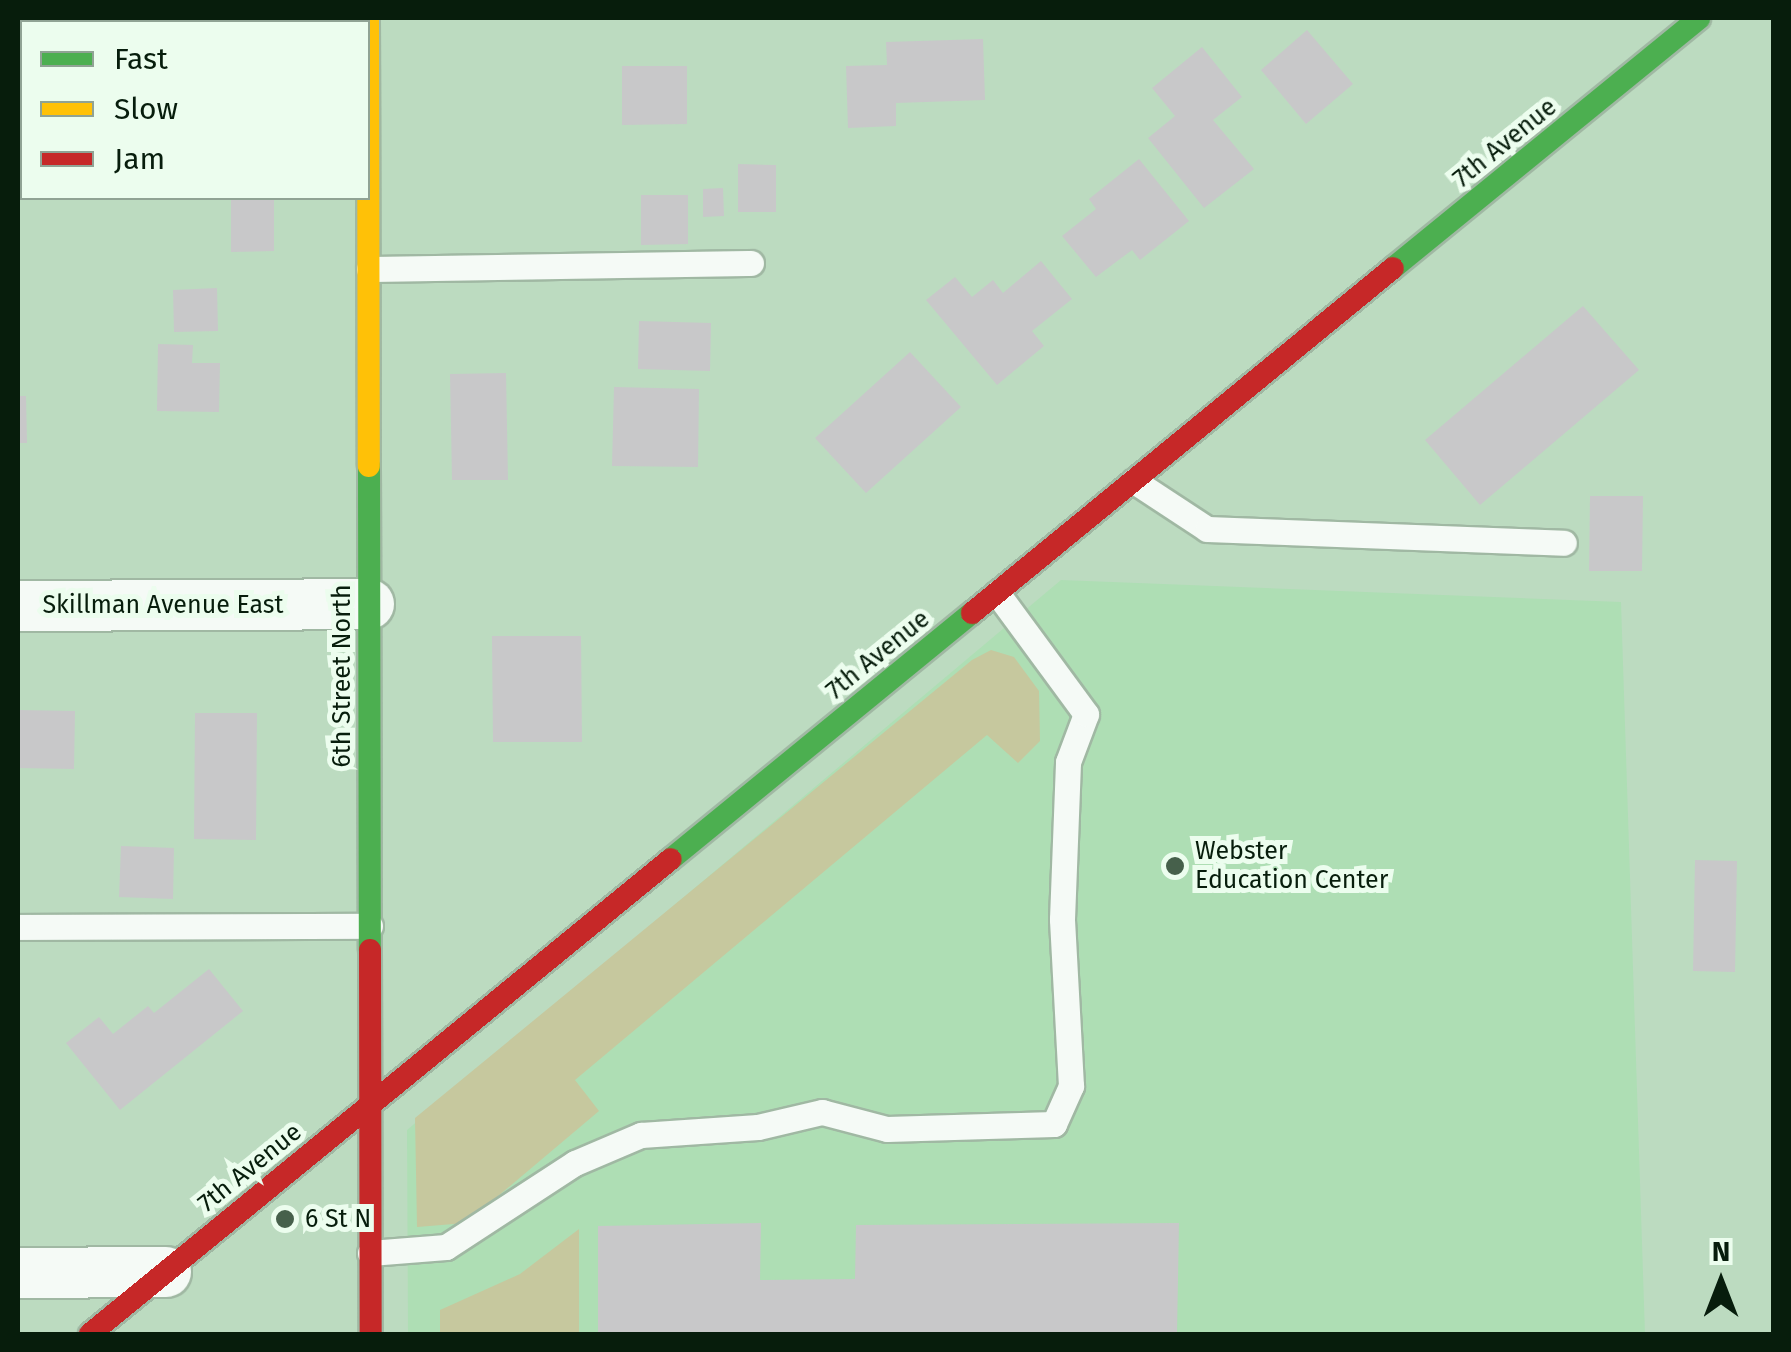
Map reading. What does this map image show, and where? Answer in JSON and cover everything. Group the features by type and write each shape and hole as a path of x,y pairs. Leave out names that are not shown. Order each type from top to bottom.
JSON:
{"street":[{"name":"7th Avenue","path":"90,1334 1699,18"},
{"name":"6th Street North","path":"369,200 370,1334"},
{"name":"Skillman Avenue East","path":"18,606 370,604"},
{"path":"18,1273 166,1272"}],"lane":[{"path":"369,269 751,263"},
{"path":"1134,481 1207,529 1564,543"},
{"path":"370,1252 446,1248 575,1163 641,1134 758,1126 822,1112 887,1130 1054,1124 1071,1086 1062,919 1068,762 1086,714 997,593"},
{"path":"18,926 370,926"}],"shaded area":[{"name":"Webster Education Center","path":"1061,580 1621,602 1645,1334 408,1334 407,1130"},
{"path":"991,650 1014,657 1039,691 1040,741 1018,763 987,735 575,1080 599,1111 466,1223 417,1227 415,1118 972,660"},
{"path":"579,1229 579,1334 440,1334 440,1310 520,1274"}],"building":[{"path":"1307,30 1353,84 1306,124 1261,70"},
{"path":"983,39 985,100 896,103 896,126 848,128 846,66 887,65 886,42"},
{"path":"1202,47 1242,97 1213,120 1254,169 1204,208 1148,138 1175,116 1152,88"},
{"path":"622,66 687,66 687,124 622,125"},
{"path":"1139,159 1189,221 1140,260 1132,250 1096,277 1062,236 1096,209 1089,199"},
{"path":"738,164 776,165 776,212 738,212"},
{"path":"723,188 724,216 703,217 703,189"},
{"path":"641,195 688,195 688,244 641,245"},
{"path":"231,200 274,200 274,251 231,252"},
{"path":"1041,261 1072,299 1032,331 1044,346 997,385 926,300 955,277 972,297 993,280 1003,293"},
{"path":"217,288 218,331 174,332 173,290"},
{"path":"1583,306 1639,370 1480,505 1425,440"},
{"path":"639,321 711,323 710,371 638,369"},
{"path":"158,344 193,345 192,363 220,363 219,412 157,411"},
{"path":"910,352 961,407 866,493 815,438"},
{"path":"506,373 508,480 452,480 450,374"},
{"path":"614,387 699,389 698,467 612,466"},
{"path":"18,396 26,396 27,443 18,443"},
{"path":"1590,496 1643,496 1642,571 1589,571"},
{"path":"492,636 581,636 582,742 493,742"},
{"path":"18,710 75,711 74,769 18,768"},
{"path":"195,713 257,713 256,840 194,839"},
{"path":"121,846 174,848 173,899 119,897"},
{"path":"1695,860 1737,861 1735,972 1693,971"},
{"path":"209,969 243,1011 120,1110 66,1043 99,1017 113,1034 148,1006 154,1013"},
{"path":"761,1223 760,1280 855,1279 856,1225 1179,1223 1177,1334 598,1334 598,1226"}],"traffic: fast":[{"path":"1393,268 1699,18"},
{"path":"369,466 370,950"},
{"path":"671,859 972,613"}],"traffic: slow":[{"path":"368,200 369,466"}],"traffic: jam":[{"path":"972,613 1393,268"},
{"path":"90,1334 671,859"},
{"path":"370,950 371,1334"}],"place":[{"name":"Webster Education Center","path":"1175,866"},
{"name":"6 St N","path":"285,1219"}]}
